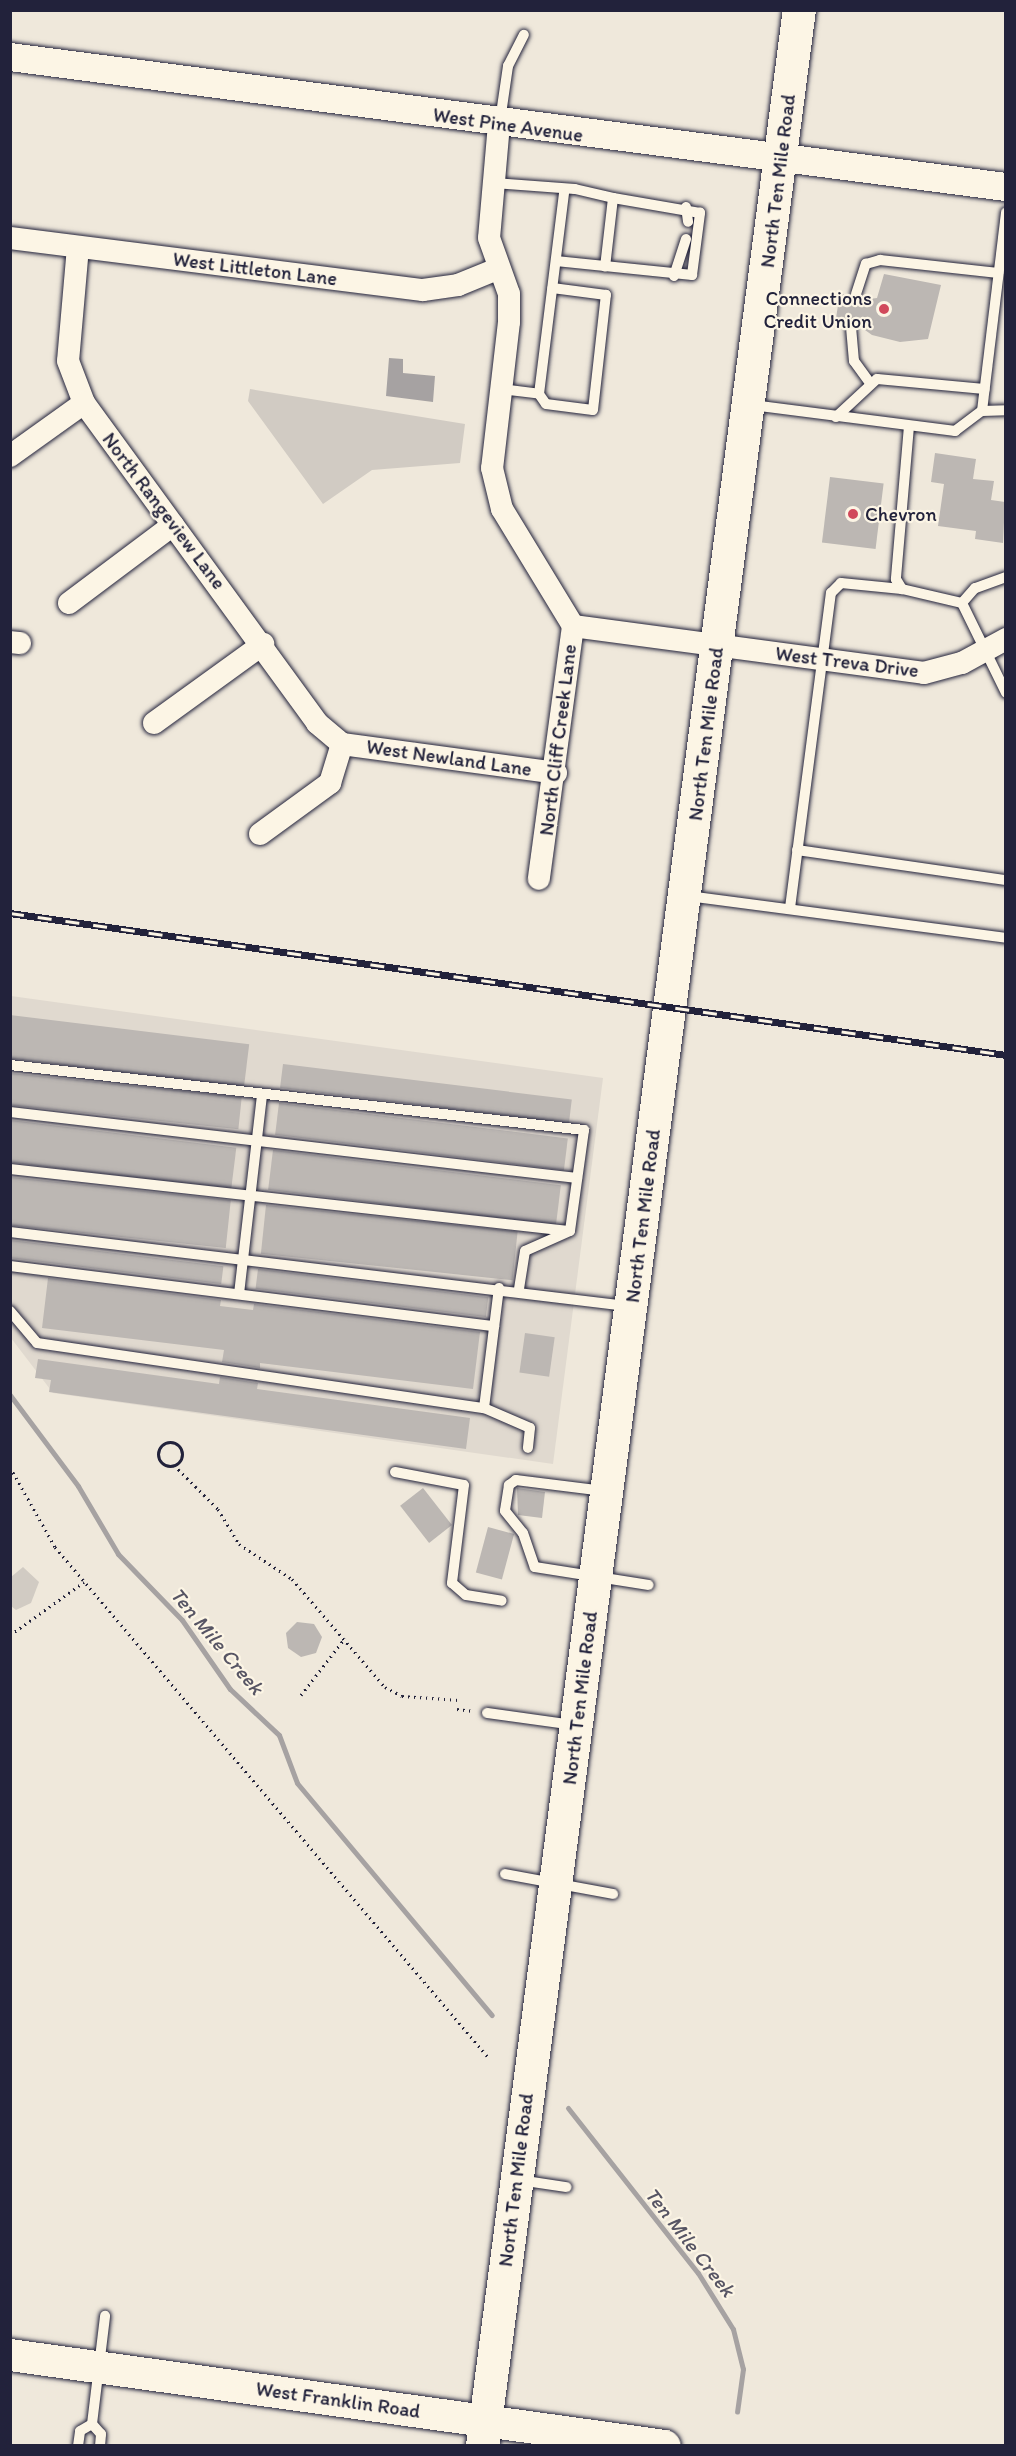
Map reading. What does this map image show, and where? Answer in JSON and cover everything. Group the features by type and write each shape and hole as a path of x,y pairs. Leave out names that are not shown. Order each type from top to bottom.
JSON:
{"main road":[{"name":"North Ten Mile Road","path":"484,2433 799,10"},
{"name":"West Franklin Road","path":"10,2355 99,2366 484,2433 665,2445"}],"street":[{"name":"West Pine Avenue","path":"10,57 780,161 1005,187"},
{"name":"North Cliff Creek Lane","path":"499,124 489,238 497,268 509,294 492,468 495,489 573,626 556,772 539,879"},
{"name":"West Littleton Lane","path":"10,237 423,290 458,285 497,268"},
{"name":"North Rangeview Lane","path":"78,247 68,361 84,403 263,644 317,723 342,744"},
{"path":"10,456 84,403"},
{"path":"69,603 173,525"},
{"name":"West Treva Drive","path":"573,626 924,673 952,667 997,644"},
{"path":"154,723 263,644"},
{"path":"260,834 330,783 342,744"},
{"name":"West Newland Lane","path":"342,744 556,772"}],"lane":[{"path":"499,124 508,66 524,35"},
{"path":"494,183 564,192 575,189 613,198 686,207 700,213 692,275 674,276 556,261"},
{"path":"552,288 606,295 593,410 546,404 539,394 552,288 556,261 564,192"},
{"path":"605,267 613,198"},
{"path":"686,207 687,222"},
{"path":"982,411 1005,212"},
{"path":"674,276 686,239"},
{"path":"856,294 866,264 880,260 998,273"},
{"path":"851,327 854,361 870,382"},
{"path":"836,417 870,382 884,378 985,389"},
{"path":"501,389 539,394"},
{"path":"749,404 955,431 982,411 1005,410"},
{"path":"902,589 893,564 909,426"},
{"path":"962,603 975,588 1005,577"},
{"path":"790,908 820,660 834,587 902,589 962,603 997,644 1005,693"},
{"path":"797,850 1005,880"},
{"path":"685,895 1005,938"},
{"path":"10,1065 584,1130 570,1231"},
{"path":"239,1294 262,1094"},
{"path":"10,1112 577,1178"},
{"path":"10,1168 570,1231"},
{"path":"519,1290 525,1251 570,1231"},
{"path":"10,1232 519,1290 631,1306"},
{"path":"10,1266 494,1326"},
{"path":"484,1408 499,1288"},
{"path":"10,1311 37,1343 484,1408 530,1428 528,1448"},
{"path":"395,1472 464,1485 452,1583 466,1595 502,1601"},
{"path":"607,1491 516,1480 509,1485 505,1511 522,1533 535,1567 596,1574 649,1585"},
{"path":"487,1713 576,1726"},
{"path":"505,1874 613,1894"},
{"path":"516,2180 566,2187"},
{"path":"100,2445 101,2434 92,2424 105,2316"},
{"path":"78,2445 80,2431 92,2424"}],"path":[{"path":"174,1465 182,1452 167,1442 158,1456 174,1465 218,1509 239,1544 292,1579 392,1692 459,1700"},
{"path":"10,1467 55,1547 488,2057"},
{"path":"10,1635 84,1582"},
{"path":"301,1695 345,1638"}],"shaded area":[{"path":"389,358 403,359 403,373 435,376 433,402 386,396"},
{"path":"250,389 465,424 460,463 372,470 323,504 248,401"},
{"path":"11,996 603,1078 553,1464 53,1393 11,1338"},
{"path":"23,1567 39,1582 31,1603 16,1610 11,1606 11,1577"}],"building":[{"name":"Connections Credit Union","path":"884,274 941,285 928,339 900,342 872,335 851,320 835,325 840,292 854,301 877,298"},
{"path":"935,453 976,459 973,479 994,481 991,500 1005,502 1003,543 975,539 976,531 938,526 944,484 931,482"},
{"name":"Chevron","path":"830,477 884,484 876,549 822,543"},
{"path":"10,1015 249,1044 244,1087 10,1058"},
{"path":"283,1064 572,1099 569,1123 280,1088"},
{"path":"10,1073 242,1097 238,1129 10,1105"},
{"path":"279,1103 568,1138 564,1170 275,1135"},
{"path":"10,1120 236,1148 231,1189 10,1162"},
{"path":"273,1150 561,1185 556,1225 268,1190"},
{"path":"10,1177 231,1200 226,1248 10,1225"},
{"path":"266,1205 518,1231 512,1280 261,1254"},
{"path":"10,1240 223,1266 221,1284 10,1258"},
{"path":"258,1269 488,1297 486,1317 256,1289"},
{"path":"48,1278 221,1300 220,1306 253,1310 254,1304 480,1332 473,1389 260,1363 260,1368 222,1362 224,1350 42,1328"},
{"path":"525,1333 555,1337 549,1377 519,1373"},
{"path":"38,1359 219,1384 220,1377 258,1383 257,1389 470,1418 466,1449 49,1392 51,1380 35,1378"},
{"path":"423,1488 452,1525 429,1543 400,1506"},
{"path":"517,1488 545,1492 542,1518 518,1515"},
{"path":"488,1527 514,1534 502,1579 476,1572"},
{"path":"297,1622 314,1624 322,1637 316,1653 301,1657 288,1648 286,1633"}],"waterway":[{"name":"Ten Mile Creek","path":"10,1395 78,1486 118,1554 182,1620 230,1689 279,1735 297,1783 492,2015"},
{"name":"Ten Mile Creek","path":"568,2108 698,2273 733,2329 743,2369 737,2412"}],"railway":[{"path":"10,913 1006,1055"}],"place":[{"name":"Connections Credit Union","path":"884,309"},
{"name":"Chevron","path":"853,514"}]}
